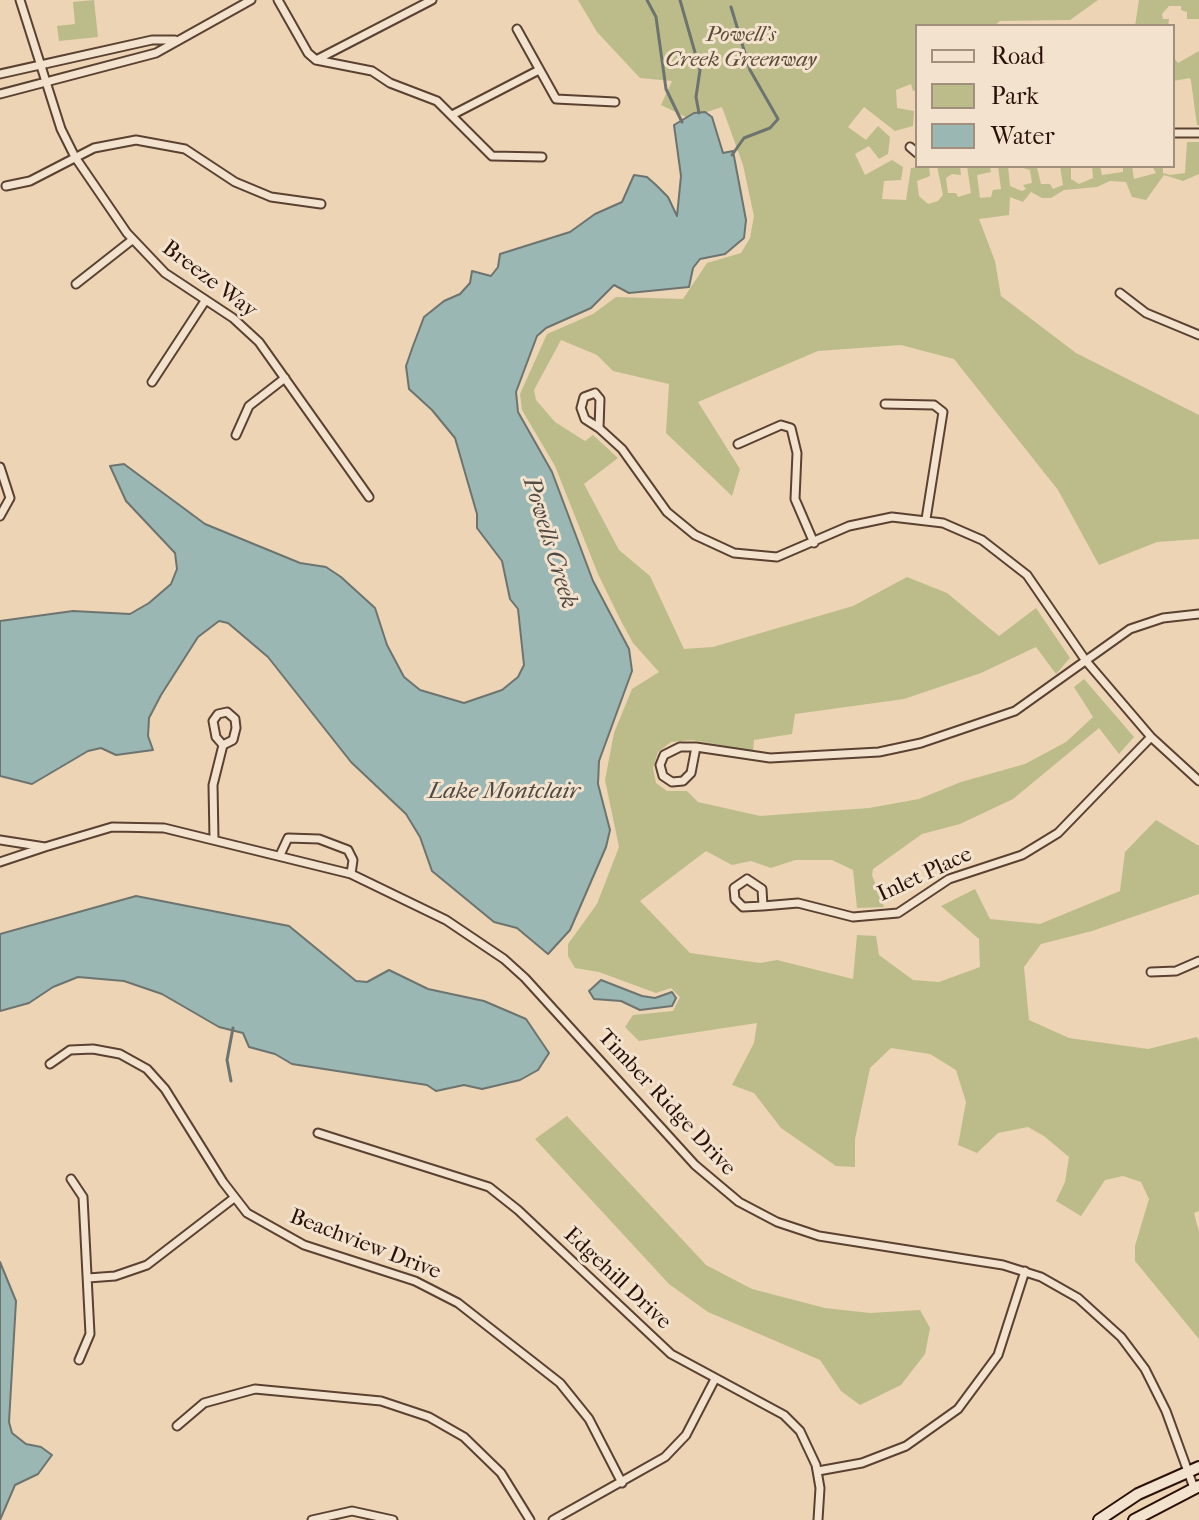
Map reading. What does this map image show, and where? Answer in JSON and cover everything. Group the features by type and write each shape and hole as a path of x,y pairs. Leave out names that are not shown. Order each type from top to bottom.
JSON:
{"main road":[{"path":"1099,1520 1138,1494 1199,1467"},
{"path":"1134,1520 1196,1487"}],"street":[{"name":"Breeze Way","path":"20,0 61,129 75,157 132,240 165,273 247,329 369,497"},
{"path":"0,94 156,53 208,27 251,0"},
{"path":"278,0 308,53 316,60 372,71 397,87 437,101 492,156 542,157"},
{"path":"316,60 432,0"},
{"path":"517,29 553,96 560,101 615,102"},
{"path":"0,74 152,40 177,40"},
{"path":"452,115 539,70"},
{"path":"1175,133 1199,133"},
{"path":"6,186 30,181 75,157 122,140 161,142 185,149 252,190 321,204"},
{"path":"76,284 132,240"},
{"path":"1120,293 1146,313 1199,335"},
{"path":"152,382 205,301"},
{"path":"236,435 249,406 285,378"},
{"path":"599,428 600,399 592,393 584,397 581,408 585,419 622,449 667,512 714,545 734,553 777,557 869,521 892,517 926,519 966,531 1015,564 1086,661 1151,737 1199,781"},
{"path":"885,404 934,405 943,412 926,519"},
{"path":"738,444 781,425 791,428 797,453 795,499 814,543"},
{"path":"0,467 10,498 0,516"},
{"path":"696,747 688,778 678,782 663,776 660,765 664,755 680,747 696,747 770,758 893,750 1015,711 1130,629 1163,618 1199,614"},
{"path":"214,839 213,785 223,745 233,740 236,728 235,719 227,712 218,714 213,721 216,737 223,745"},
{"name":"Inlet Place","path":"763,906 798,903 853,917 898,913 949,879 1022,855 1048,840 1073,821 1151,737"},
{"name":"Timber Ridge Drive","path":"0,862 94,831 126,826 164,828 351,874 446,920 504,959 708,1177 755,1212 819,1236 974,1258 1025,1271 1078,1298 1137,1356 1166,1411 1187,1471 1196,1487"},
{"path":"280,855 285,842 292,836 319,839 348,850 353,860 351,874"},
{"name":"Timber Ridge Drive","path":"0,840 45,847"},
{"path":"741,881 753,881 762,889 763,906 743,907 735,899 734,888 741,881"},
{"path":"1151,972 1176,971 1199,961"},
{"name":"Beachview Drive","path":"50,1064 70,1050 93,1049 120,1054 147,1069 165,1089 234,1198 247,1213 284,1236 415,1281 458,1303 560,1383 589,1419 622,1483"},
{"name":"Edgehill Drive","path":"318,1133 489,1187 518,1210 671,1354 784,1415 808,1443 818,1471 818,1520"},
{"path":"71,1179 83,1197 88,1278 90,1334 79,1360"},
{"path":"88,1278 115,1276 147,1265 234,1198"},
{"path":"818,1471 862,1463 906,1446 958,1409 998,1355 1025,1271"},
{"path":"553,1520 622,1483 676,1447 693,1425 715,1379"},
{"path":"177,1426 204,1403 255,1389 381,1401 429,1417 464,1437 501,1473 530,1520"},
{"path":"312,1520 352,1511 393,1520"}],"green space":[{"path":"94,0 98,37 59,41 57,26 75,24 73,2"},
{"name":"Powell's Creek Greenway","path":"578,0 1098,0 1070,20 915,24 915,90 911,84 896,90 897,108 914,111 913,126 895,131 864,107 848,127 866,140 878,126 890,137 888,154 879,159 869,146 855,154 865,175 892,160 903,167 901,180 884,181 882,199 906,200 911,168 915,168 929,168 930,176 917,181 919,196 928,204 938,201 943,195 937,168 960,168 961,175 952,174 946,178 948,193 956,193 958,197 971,193 967,168 990,168 991,172 977,175 980,198 991,197 993,190 1001,189 998,168 1008,168 1010,186 1022,191 1026,189 1023,185 1032,183 1030,170 1023,168 1037,168 1041,184 1050,184 1053,189 1063,185 1060,168 1071,168 1071,179 1079,184 1093,178 1092,168 1100,168 1102,175 1132,168 1134,179 1156,173 1153,168 1163,168 1163,173 1170,175 1185,173 1187,142 1199,142 1199,174 1183,181 1164,175 1146,200 1132,197 1126,182 1110,181 1097,187 1064,190 1051,198 1042,198 1031,192 1023,202 1010,197 1009,215 979,219 995,261 1001,296 1076,353 1199,415 1199,539 1157,542 1099,565 1058,490 954,359 901,345 818,351 698,402 740,469 732,496 666,433 669,384 613,371 597,355 561,340 534,390 536,400 555,422 585,441 593,435 618,458 584,484 619,550 650,576 684,649 713,647 853,606 907,577 947,593 999,636 1036,608 1070,658 1056,674 1036,647 981,673 904,699 795,714 792,734 754,740 753,751 692,740 671,742 658,752 653,768 656,783 667,791 687,791 698,802 760,816 869,808 919,799 961,782 1025,764 1066,742 1093,717 1074,687 1084,679 1134,737 1119,754 1099,728 1013,799 960,824 922,834 873,869 872,875 884,907 857,908 853,870 832,860 795,860 771,868 751,861 732,865 706,851 640,901 690,953 760,963 777,960 853,979 857,935 876,936 879,955 913,980 939,982 980,967 979,939 941,906 975,889 990,919 1040,924 1120,891 1125,852 1156,820 1199,846 1199,894 1092,931 1041,944 1024,967 1029,1020 1069,1038 1148,1049 1197,1037 1199,1041 1199,1211 1194,1213 1199,1232 1199,1339 1135,1261 1135,1246 1149,1199 1141,1182 1123,1176 1105,1180 1081,1216 1056,1201 1065,1182 1069,1157 1028,1127 998,1133 977,1153 958,1145 966,1102 956,1070 930,1054 891,1048 870,1068 855,1139 855,1167 836,1166 781,1128 754,1093 732,1085 754,1043 757,1023 639,1041 625,1027 633,1015 673,1011 680,997 671,988 656,993 599,972 575,968 568,956 568,944 597,904 619,847 605,780 614,733 632,689 659,672 633,643 620,619 598,574 555,466 522,410 520,394 547,334 593,314 616,297 683,299 707,263 741,253 750,238 754,216 743,165 722,107 688,118 661,105 672,81 640,78 597,32"},
{"path":"1139,0 1199,0 1199,19 1187,19 1187,12 1181,10 1181,6 1169,6 1162,14 1163,19 1169,19 1168,24 1135,24"},
{"path":"1199,51 1199,125 1190,78 1175,81 1175,59 1178,63"},
{"path":"567,1116 706,1265 752,1289 825,1308 870,1313 920,1310 930,1328 925,1354 901,1385 860,1405 841,1391 820,1360 708,1312 669,1284 535,1139"}],"water":[{"name":"Lake Montclair","path":"705,112 712,117 723,153 733,151 746,220 744,238 725,254 700,259 693,268 689,287 629,293 614,285 591,308 546,328 537,336 516,392 518,412 552,472 593,581 629,649 632,671 599,761 598,784 610,830 606,847 570,930 548,954 517,928 494,922 432,871 420,837 406,814 351,762 268,657 228,623 219,621 198,637 161,695 149,718 148,736 153,750 116,755 101,748 88,751 32,784 0,776 0,621 73,611 130,614 171,584 177,569 175,553 126,501 110,466 124,464 205,524 300,563 326,567 341,577 375,608 387,645 404,677 420,690 464,703 502,690 518,677 524,665 518,609 510,599 502,561 477,528 477,514 455,438 409,389 406,366 424,317 444,301 460,294 470,283 472,271 491,276 498,267 500,254 570,232 595,214 622,202 634,175 647,177 656,185 668,197 677,216 681,176 674,125 694,113"},
{"path":"136,896 289,926 356,981 367,982 389,970 428,989 484,1001 526,1019 549,1053 538,1070 520,1080 482,1089 464,1085 436,1091 427,1085 292,1064 275,1054 249,1047 243,1033 219,1027 162,994 124,981 78,977 53,987 29,1003 0,1011 0,934"},
{"path":"601,980 642,996 655,998 672,992 676,998 672,1006 640,1010 621,1001 594,999 589,991"},
{"path":"0,1262 16,1301 9,1422 12,1433 26,1444 41,1447 52,1455 38,1474 15,1485 0,1520"}],"waterway":[{"name":"Powells Creek","path":"647,0 656,17 666,89 682,122"},
{"path":"680,0 700,70 696,97 699,113"},
{"path":"731,7 750,70 778,119 770,128 744,138 732,155"},
{"path":"231,1081 227,1060 233,1028"}]}
